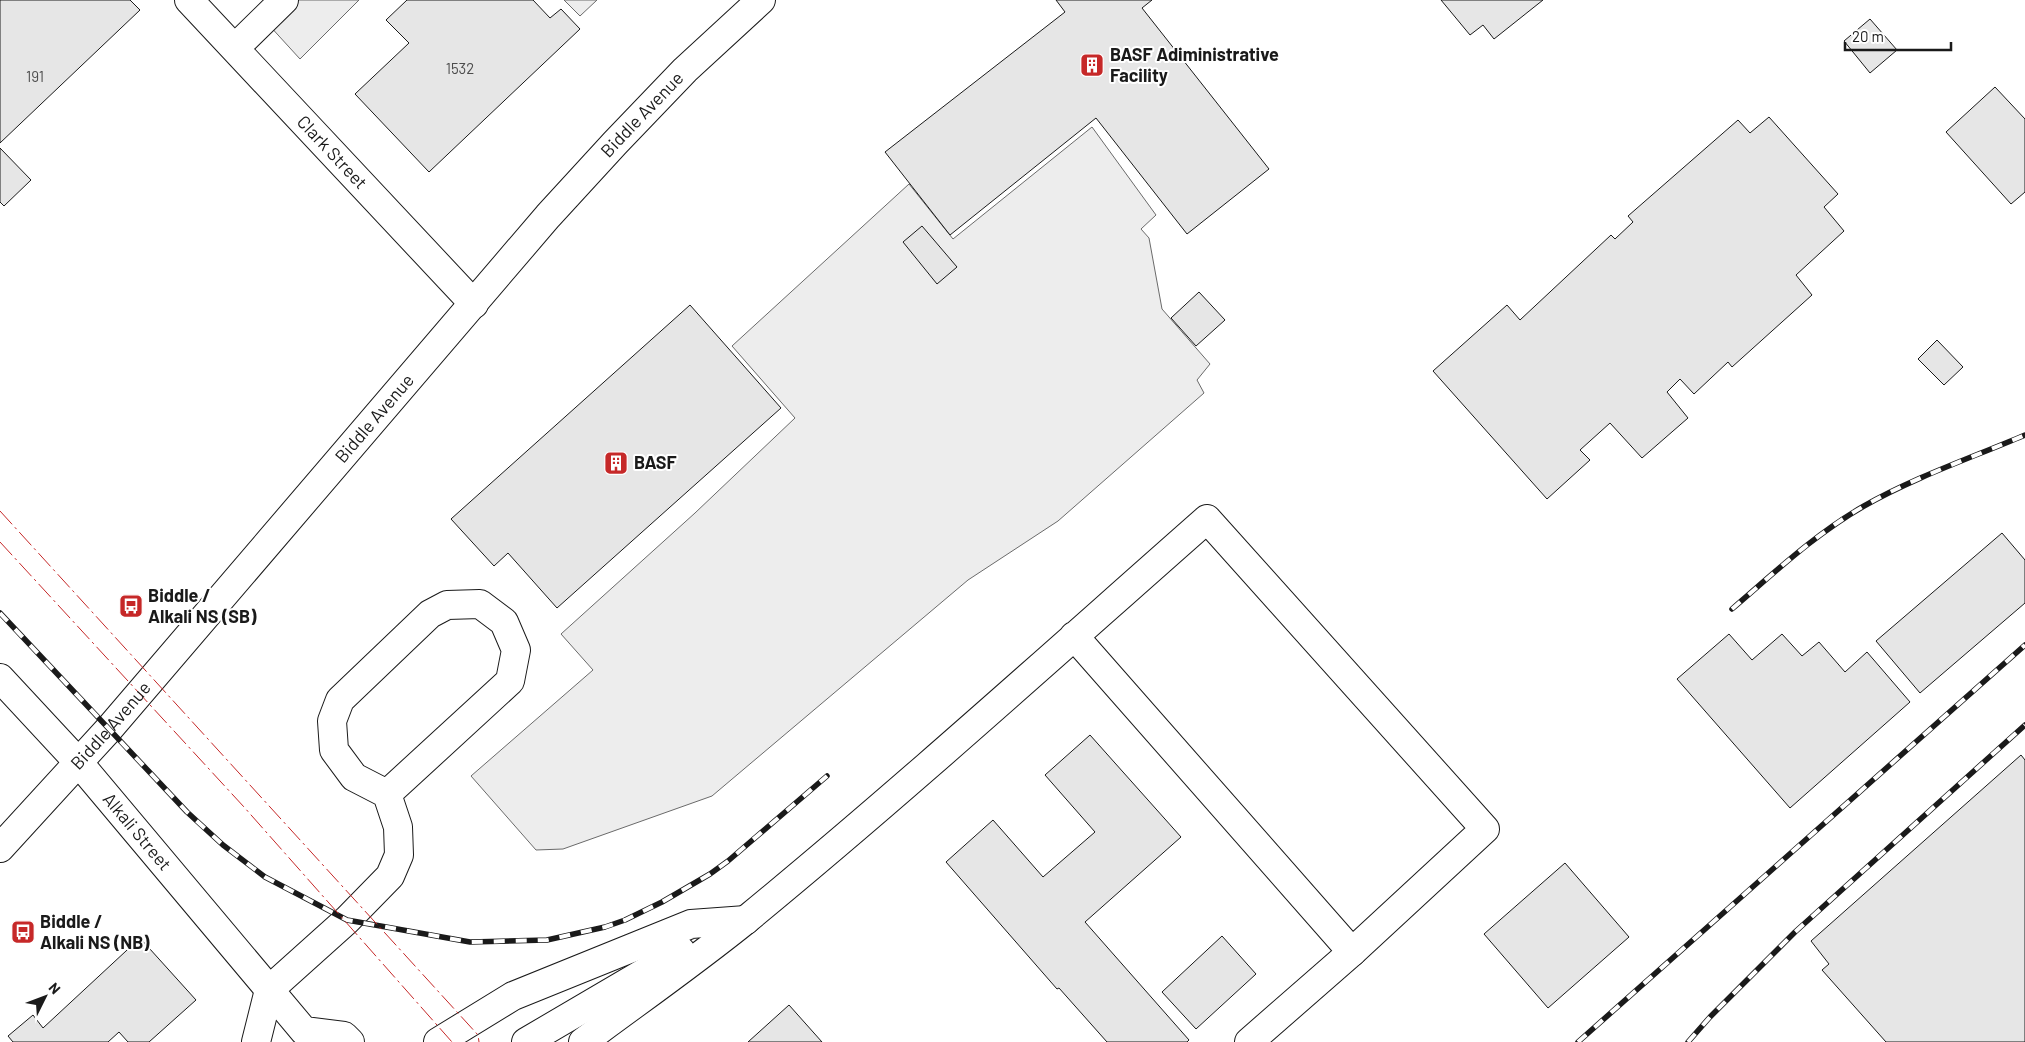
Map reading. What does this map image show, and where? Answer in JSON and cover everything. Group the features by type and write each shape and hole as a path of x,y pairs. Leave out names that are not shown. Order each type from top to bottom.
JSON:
{"main road":[{"name":"Clark Street","path":"190,0 474,304"},
{"path":"235,48 284,0"},
{"name":"Biddle Avenue","path":"0,848 79,763 548,216 615,142 685,70 761,0"},
{"path":"583,1042 746,920 991,710 1207,518 1485,829 1352,952 1249,1042"},
{"path":"256,1042 269,990 347,920 390,876 399,855 398,827 387,794 354,778 334,750 332,721 340,700 430,614 447,605 480,604 504,622 516,650 510,681 387,794"},
{"path":"1074,636 1352,952"},
{"name":"Alkali Street","path":"0,678 79,763 304,1031 344,1036 350,1042"},
{"path":"438,1042 513,996 691,924 746,920"},
{"path":"526,1042 666,959 746,920"}],"shaded area":[{"path":"270,0 359,0 300,59 257,12"},
{"path":"564,0 597,0 580,16"},
{"path":"1092,127 1156,215 1141,229 1149,238 1162,309 1210,364 1197,380 1204,393 1058,521 968,580 712,796 563,849 536,850 471,776 593,670 561,634 695,513 795,418 732,346 909,184 953,239"}],"building":[{"path":"0,0 130,0 140,10 0,143"},
{"path":"407,0 533,0 550,18 561,9 580,29 429,172 355,94 409,43 386,20"},
{"name":"BASF Adiministrative Facility","path":"1056,0 1152,0 1142,8 1269,169 1187,234 1096,118 950,235 885,152 1065,12"},
{"path":"1441,0 1543,0 1494,39 1483,25 1470,35"},
{"path":"1870,19 1897,50 1870,73 1844,41"},
{"path":"1995,87 2025,119 2025,192 2011,204 1946,132"},
{"path":"1769,117 1838,194 1824,207 1844,231 1796,275 1812,295 1732,367 1728,362 1694,394 1680,379 1667,392 1688,418 1642,458 1610,423 1580,450 1590,460 1547,499 1433,371 1507,305 1520,320 1611,235 1615,239 1633,222 1628,216 1738,120 1750,133"},
{"path":"0,148 31,180 4,206 0,202"},
{"path":"922,226 957,267 937,284 903,242"},
{"path":"1199,292 1225,320 1196,346 1171,318"},
{"name":"BASF","path":"690,305 781,408 557,608 508,553 494,566 451,519"},
{"path":"1937,340 1963,367 1944,385 1918,359"},
{"path":"2002,533 2025,560 2025,603 1920,693 1876,641"},
{"path":"1729,634 1752,660 1782,634 1802,656 1819,642 1845,672 1867,652 1910,702 1790,808 1677,679"},
{"path":"1090,735 1181,837 1085,922 1189,1040 1187,1042 1107,1042 1059,988 1057,989 946,862 993,820 1043,877 1095,832 1045,775"},
{"path":"2021,755 2025,760 2025,1042 1886,1042 1822,970 1829,964 1811,941"},
{"path":"1565,863 1629,937 1548,1008 1484,934"},
{"path":"1222,936 1256,974 1196,1029 1162,992"},
{"path":"140,938 196,1000 149,1042 128,1042 119,1032 108,1042 13,1042 8,1036 33,1015 43,1028"},
{"path":"789,1005 822,1042 748,1042"}],"railway":[{"path":"1732,609 1812,541 1864,506 1923,477 2025,435"},
{"path":"0,613 187,812 223,845 265,877 347,920 470,942 547,940 605,927 625,920 662,902 710,874 728,861 827,776"},
{"path":"1578,1042 2025,645"},
{"path":"1688,1042 1710,1017 1795,932 2025,725"}],"power":[{"path":"0,511 478,1035 479,1042"},
{"path":"0,542 244,807 452,1042"}],"place":[{"name":"BASF Adiministrative Facility","path":"1092,65"},
{"name":"BASF","path":"616,463"},
{"name":"Biddle / Alkali NS (SB)","path":"131,606"},
{"name":"Biddle / Alkali NS (NB)","path":"23,932"}]}
